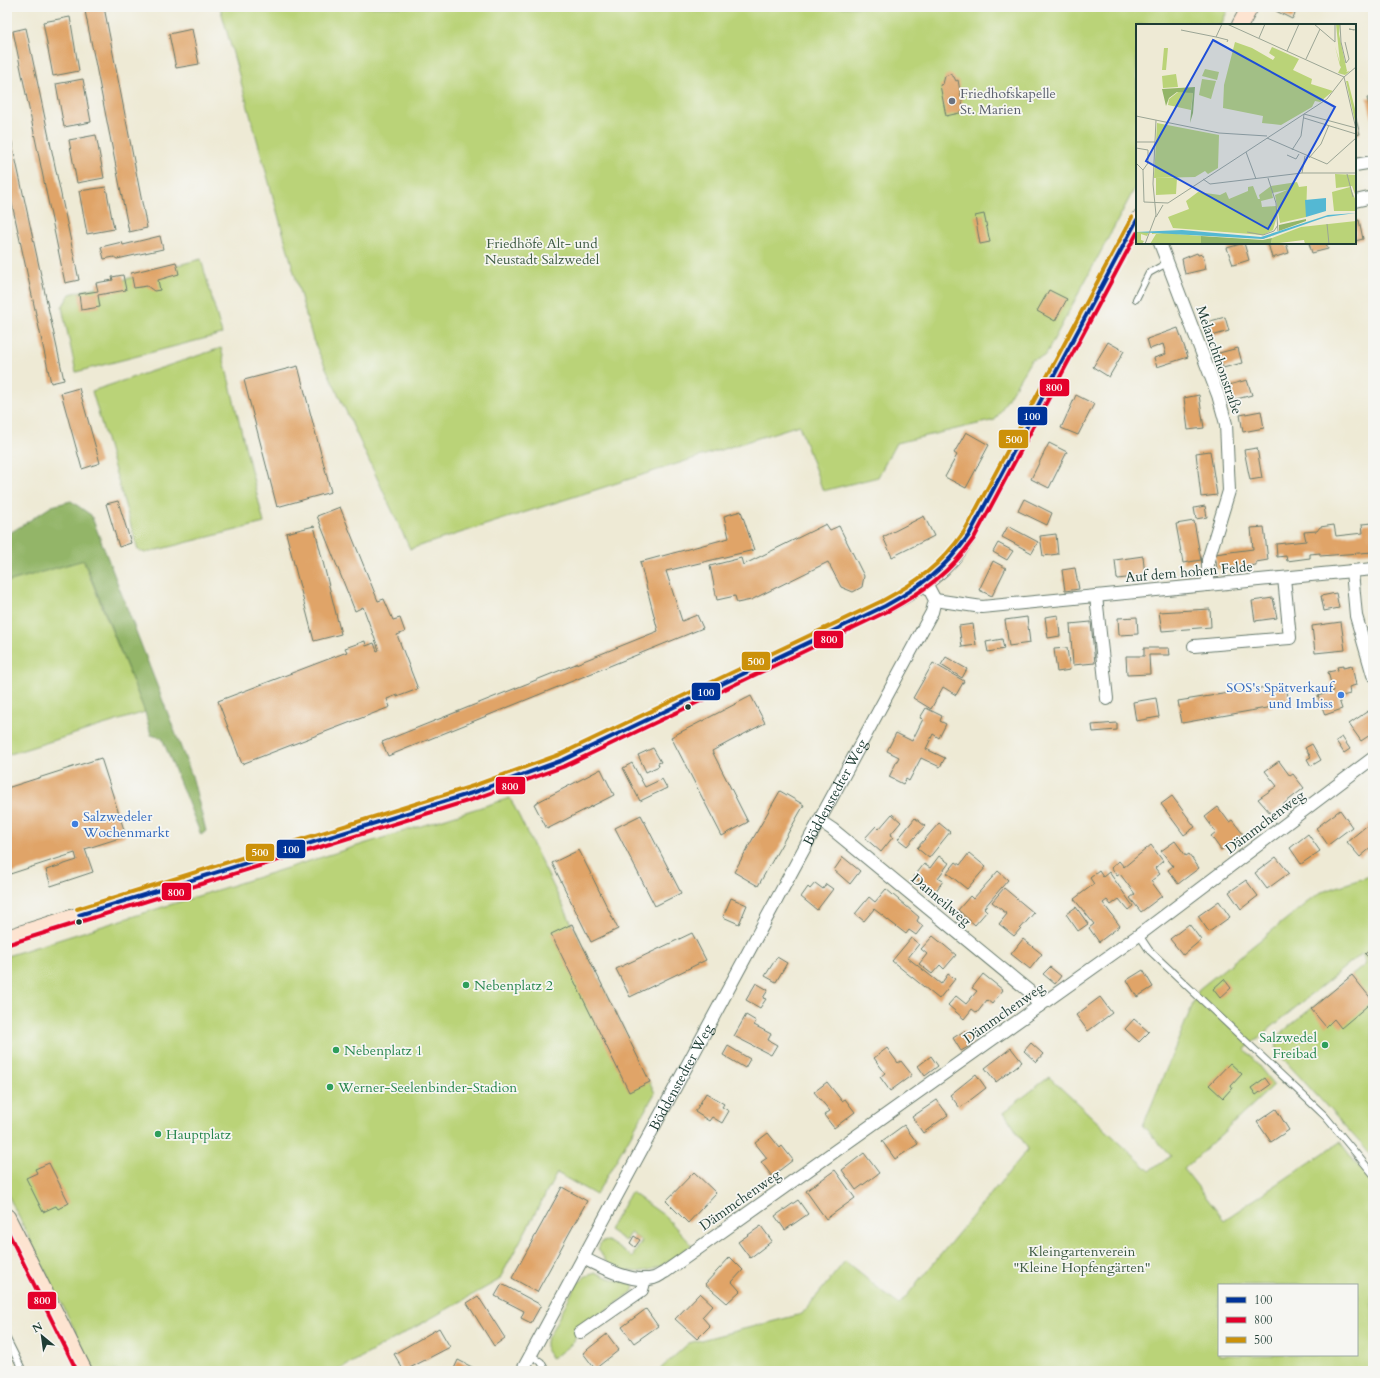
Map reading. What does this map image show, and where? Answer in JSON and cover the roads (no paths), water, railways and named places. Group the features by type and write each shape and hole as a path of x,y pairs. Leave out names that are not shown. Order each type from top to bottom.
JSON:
{"street":[{"path":"1241,24 1250,7"},
{"path":"1356,166 1373,162"},
{"path":"1356,201 1373,197"},
{"path":"7,938 475,792 564,760 865,616 926,583 950,562 969,535 1136,222"},
{"name":"Melanchthonstraße","path":"1160,244 1218,395 1226,424 1229,491 1208,560 1208,585"},
{"name":"Auf dem hohen Felde","path":"935,600 982,607 1373,569"},
{"path":"1352,571 1356,616 1373,675"},
{"path":"1194,646 1290,638 1284,578"},
{"path":"926,583 935,600"},
{"path":"1096,596 1107,699"},
{"name":"Böddenstedter Weg","path":"522,1371 924,628 932,612 935,600"},
{"name":"Dämmchenweg","path":"645,1279 654,1278 665,1272 1139,936 1373,758"},
{"name":"Danneilweg","path":"820,822 832,829 1029,991 1039,1006"},
{"path":"7,1218 84,1371"},
{"path":"580,1333 642,1290 645,1279 612,1272 583,1258"}],"lane":[{"path":"1136,299 1149,272 1167,263"},
{"path":"1139,936 1149,950 1325,1116 1373,1174"},
{"path":"7,1339 23,1371"},
{"path":"531,1355 541,1362 546,1371"}],"place":[{"name":"Friedhofskapelle St. Marien","path":"952,101"},
{"name":"SOS's Spätverkauf und Imbiss","path":"1341,695"},
{"name":"Salzwedeler Wochenmarkt","path":"75,824"},
{"name":"Nebenplatz 2","path":"466,985"},
{"name":"Salzwedel Freibad","path":"1325,1045"},
{"name":"Nebenplatz 1","path":"336,1050"},
{"name":"Werner-Seelenbinder-Stadion","path":"330,1087"},
{"name":"Hauptplatz","path":"158,1134"}],"park label":[{"name":"Friedhöfe Alt- und Neustadt Salzwedel","path":"542,252"},
{"name":"Kleingartenverein \"Kleine Hopfengärten\"","path":"1082,1260"}]}
